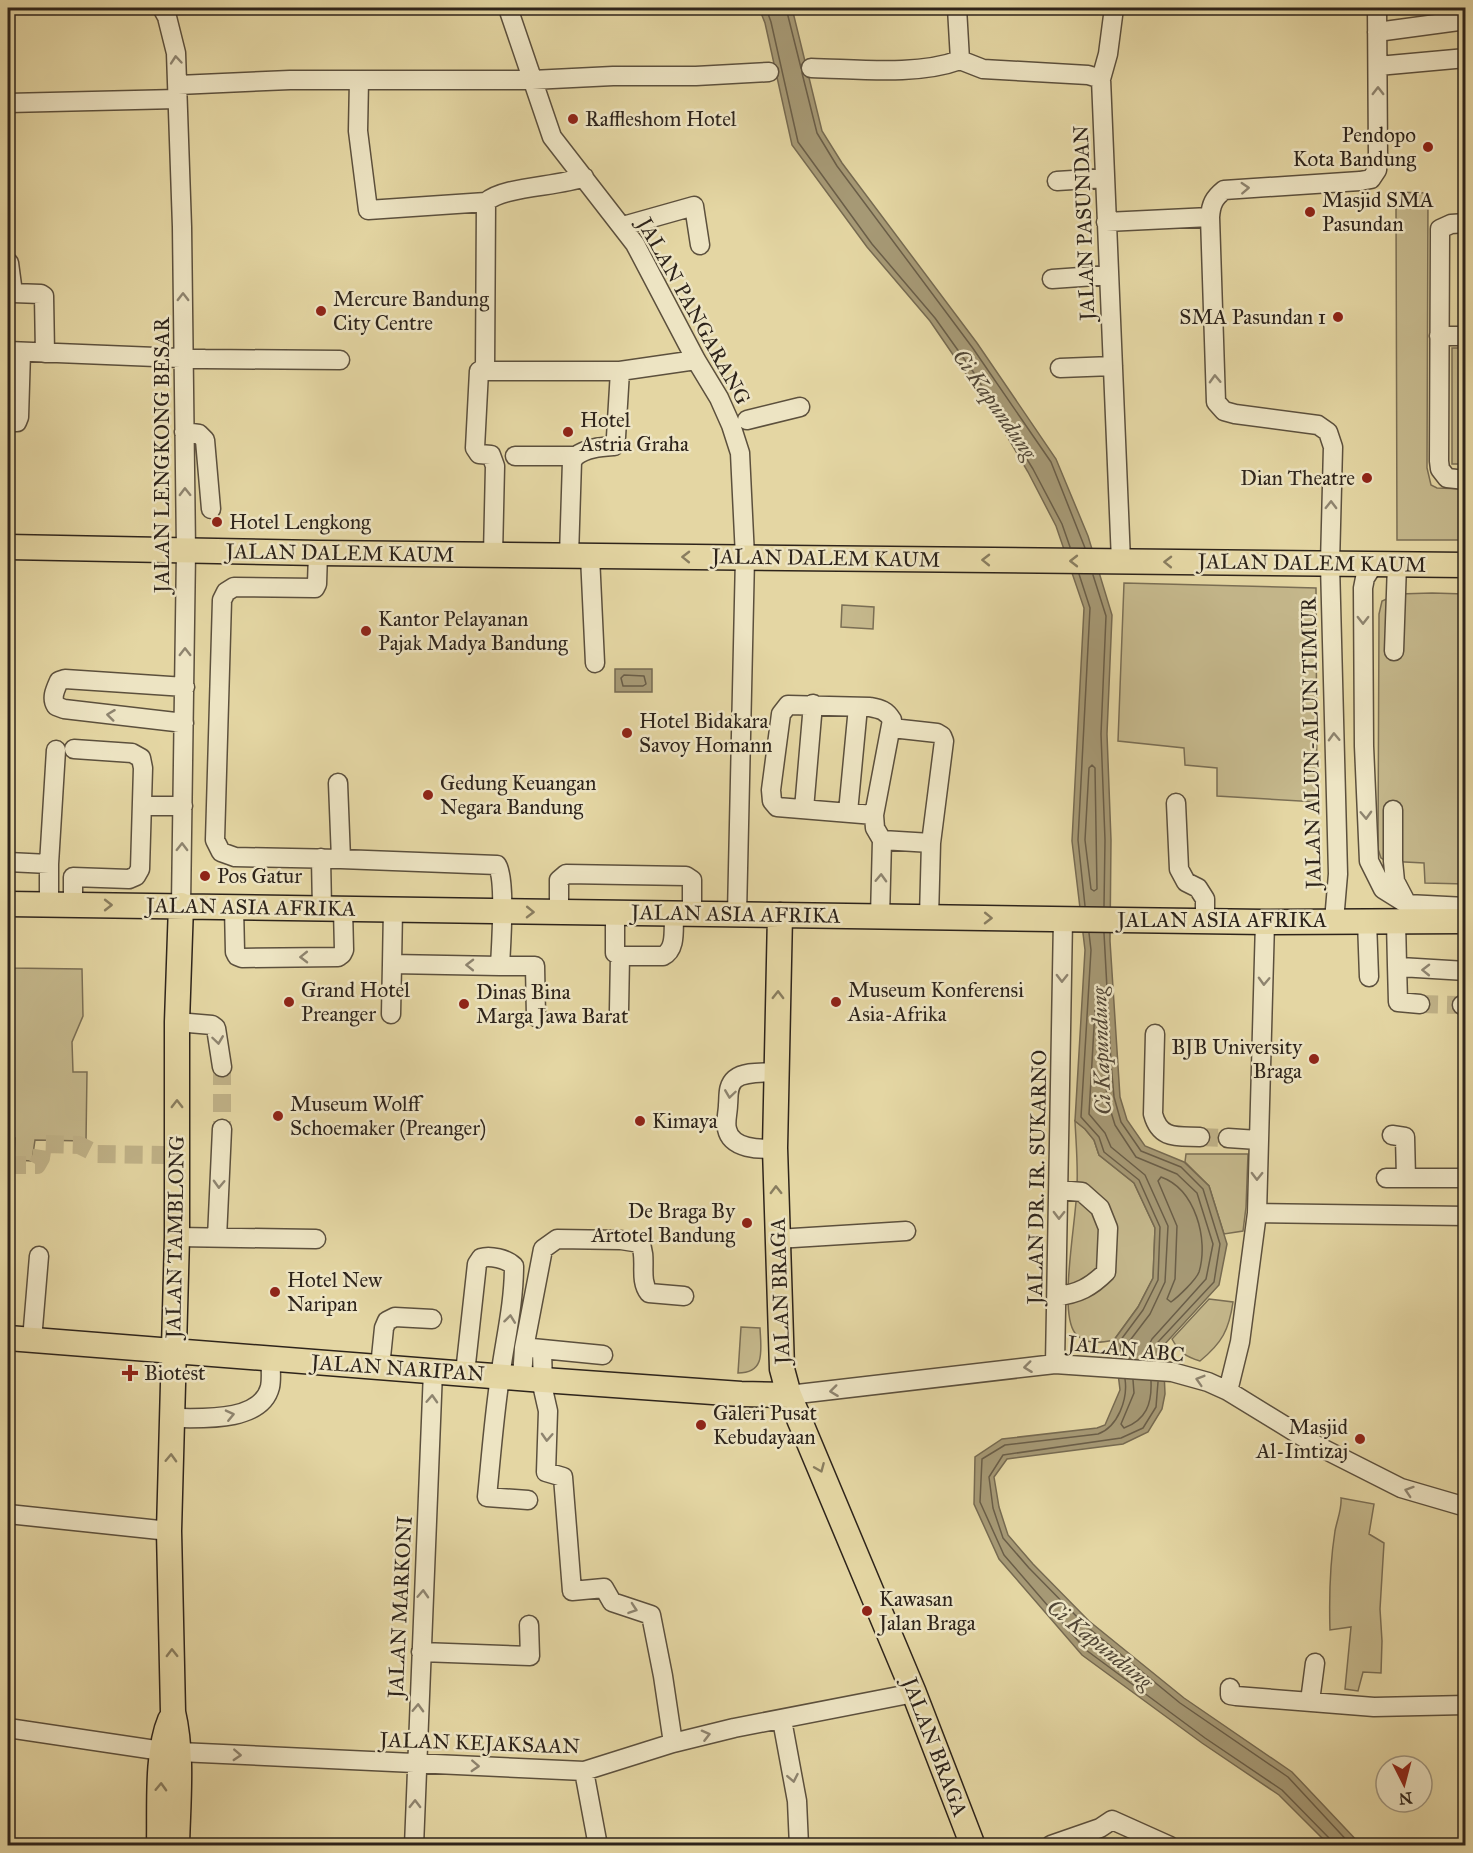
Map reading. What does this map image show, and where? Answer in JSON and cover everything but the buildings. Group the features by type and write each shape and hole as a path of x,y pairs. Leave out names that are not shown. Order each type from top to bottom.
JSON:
{"main road":[{"name":"JALAN DALEM KAUM","path":"8,547 318,553 1466,565"},
{"name":"JALAN ASIA AFRIKA","path":"8,904 501,911 559,903 615,913 686,908 737,914 1265,922 1367,921 1401,912 1466,921"},
{"name":"JALAN TAMBLONG","path":"159,1845 170,1751 177,1729 173,1712 169,1531 177,1237 170,1154 181,905"},
{"name":"JALAN BRAGA","path":"780,915 775,1148 782,1369 789,1395 914,1693 973,1845"},
{"name":"JALAN NARIPAN","path":"8,1338 741,1394 789,1395"},
{"name":"JALAN TAMBLONG","path":"170,1751 177,1845"}],"street":[{"name":"JALAN LENGKONG BESAR","path":"162,8 173,37 178,92 182,227 186,551 181,905"},
{"name":"JALAN PANGARANG","path":"508,8 552,137 622,226 649,267 696,360 719,398 737,440 744,504 745,557 737,914"},
{"path":"957,8 960,60"},
{"name":"JALAN PASUNDAN","path":"1112,561 1113,366 1101,79 1108,54 1114,8"},
{"path":"1107,222 1210,217 1211,205 1215,197 1224,190 1360,181 1371,178 1377,170 1378,158 1377,8"},
{"path":"1377,32 1445,15 1466,20"},
{"path":"1378,66 1466,58"},
{"path":"812,68 918,69 941,67 960,60 983,69 1088,75 1101,79"},
{"path":"8,103 178,92 290,80 532,80 769,72"},
{"path":"359,80 358,130 365,203 368,210 486,202 503,194 570,182 584,177"},
{"path":"1057,181 1105,178"},
{"path":"485,371 486,202"},
{"path":"622,226 694,206 700,245"},
{"name":"JALAN ALUN-ALUN TIMUR","path":"1210,217 1216,402 1224,411 1318,425 1328,432 1333,447 1330,564 1338,874 1334,921"},
{"path":"1466,224 1450,224 1440,229 1439,247 1439,461 1440,469 1448,478 1466,480"},
{"path":"8,262 13,293 44,296 45,353"},
{"path":"1052,279 1109,275"},
{"path":"1439,336 1466,336"},
{"path":"8,422 19,420 14,352 183,358 340,360"},
{"path":"493,555 495,466 490,455 479,454 475,448 479,370 620,371 696,360"},
{"path":"1060,368 1113,366"},
{"path":"595,663 579,556 572,461 578,453 614,446 620,371"},
{"path":"747,420 800,407"},
{"path":"184,432 199,434 205,440 211,509"},
{"path":"515,456 576,456"},
{"path":"318,553 315,588 234,587 226,592 222,600 215,840 221,852 235,857 497,865 500,870 500,966"},
{"path":"1394,651 1385,564 1365,578 1363,588 1367,846 1369,861 1383,889 1401,912"},
{"path":"184,723 64,708 56,706 54,695 59,681 65,679 185,687"},
{"path":"804,809 813,704"},
{"path":"874,814 777,807 772,801 771,790 783,709 788,705 813,704 880,709 888,713 892,720 874,814 875,828 882,840 880,916"},
{"path":"848,812 858,707"},
{"path":"892,728 937,733 944,741 931,843 929,917"},
{"path":"49,904 49,864 65,750 132,753 141,758 143,768 140,869 136,876 129,879 73,877 73,905"},
{"path":"338,783 341,859"},
{"path":"1176,803 1179,869 1186,882 1198,888 1205,898 1205,921"},
{"path":"142,806 183,806"},
{"path":"1394,810 1393,861 1401,912 1397,965 1398,1002 1420,1004"},
{"path":"882,840 931,843"},
{"path":"234,907 237,956 242,958 338,957 344,950 321,858"},
{"path":"8,862 49,864"},
{"path":"559,903 559,880 566,874 686,876 692,880 686,908 672,947 669,953 663,956 620,956 615,953 615,913"},
{"name":"JALAN ASIA AFRIKA","path":"1401,912 1466,907"},
{"path":"391,1014 393,909"},
{"name":"JALAN DR. IR. SUKARNO","path":"1055,1364 1063,919"},
{"path":"1367,921 1369,977"},
{"path":"1228,1391 1240,1342 1257,1213 1265,922"},
{"path":"619,1010 620,956"},
{"path":"392,964 535,966 536,1017"},
{"path":"1397,965 1404,969 1466,971"},
{"path":"177,1022 212,1025 216,1028 222,1068"},
{"path":"1155,1034 1153,1114 1156,1127 1168,1135 1200,1137"},
{"path":"775,1148 763,1150 743,1146 731,1137 727,1130 729,1086 736,1078 747,1074 776,1072"},
{"path":"217,1238 222,1129"},
{"path":"1392,1135 1405,1137 1406,1178"},
{"path":"1228,1138 1258,1140"},
{"path":"1386,1178 1466,1178"},
{"path":"1057,1296 1074,1294 1092,1285 1106,1272 1108,1228 1101,1208 1082,1192 1059,1190"},
{"path":"1257,1213 1466,1216"},
{"path":"777,1239 906,1231"},
{"path":"177,1237 316,1239"},
{"path":"528,1500 487,1497 522,1378 524,1348 543,1249 557,1239 621,1240 640,1243 644,1249 644,1287 649,1293 684,1296"},
{"path":"32,1340 39,1256"},
{"path":"465,1373 477,1264 481,1258 487,1256 511,1262 514,1266 510,1324 522,1378 548,1412 546,1472 563,1477 572,1591 604,1588 612,1602 651,1615 673,1743"},
{"path":"380,1367 384,1328 387,1321 396,1317 432,1320"},
{"path":"524,1348 603,1355"},
{"path":"522,1378 542,1349"},
{"path":"172,1418 214,1418 238,1414 256,1406 270,1388 271,1359"},
{"name":"JALAN ABC","path":"789,1395 1055,1364 1172,1372 1208,1382 1228,1391 1316,1445 1401,1488 1466,1507"},
{"name":"JALAN MARKONI","path":"414,1845 433,1371"},
{"path":"8,1514 169,1531"},
{"path":"421,1652 530,1656 529,1625"},
{"path":"1310,1701 1315,1663"},
{"path":"1230,1688 1230,1695 1236,1696 1374,1707 1466,1705"},
{"name":"JALAN KEJAKSAAN","path":"8,1728 170,1751 584,1771 673,1743 734,1728 914,1693"},
{"path":"782,1720 797,1801 799,1845"},
{"path":"584,1771 598,1845"},
{"path":"1051,1845 1100,1828 1112,1820 1170,1845"}],"shaded area":[{"path":"1390,192 1428,193 1427,468 1431,485 1437,488 1465,489 1465,540 1397,540 1396,208"},
{"path":"1452,348 1465,348 1465,464 1452,464"},
{"path":"1124,583 1316,588 1317,802 1217,796 1217,768 1185,765 1184,748 1118,741"},
{"path":"1398,594 1465,594 1465,884 1425,883 1424,863 1386,861 1381,858 1378,849 1379,614 1382,601"},
{"path":"842,605 874,607 873,629 841,627"},
{"path":"8,923 10,968 82,969 83,1016 72,1042 73,1072 87,1072 86,1141 35,1140 32,1161 14,1160 15,1138 8,1137"},
{"path":"1075,1121 1094,1140 1099,1155 1134,1183 1155,1228 1153,1278 1138,1307 1114,1340 1103,1342 1083,1340 1075,1333 1070,1322 1068,1285 1077,1178"},
{"path":"1186,1154 1248,1154 1243,1231 1224,1234 1209,1186 1185,1162"},
{"path":"1209,1299 1233,1302 1227,1328 1219,1342 1200,1361 1183,1353 1172,1339"},
{"path":"741,1327 760,1328 761,1352 758,1365 747,1372 738,1373"},
{"path":"1341,1498 1374,1504 1369,1534 1384,1543 1380,1609 1381,1673 1363,1672 1358,1691 1345,1689 1351,1627 1330,1630 1332,1555"}],"water":[{"name":"Ci Kapundung","path":"759,8 792,8 822,131 842,163 977,343 1056,459 1088,536 1112,615 1107,734 1111,840 1110,941 1120,1097 1127,1120 1145,1146 1184,1162 1209,1186 1227,1244 1219,1285 1163,1346 1165,1394 1162,1409 1148,1432 1123,1444 1007,1459 994,1477 999,1507 1008,1535 1089,1621 1184,1698 1292,1772 1361,1845 1329,1845 1279,1795 1202,1743 1082,1655 999,1559 974,1504 975,1457 1002,1439 1097,1428 1105,1425 1120,1390 1114,1340 1138,1307 1153,1278 1155,1228 1134,1183 1099,1155 1094,1140 1075,1121 1085,950 1072,841 1084,608 1056,526 997,419 930,321 867,247 792,145 765,23"},
{"path":"615,669 652,669 652,692 615,692"}],"tunnel":[{"path":"1420,1004 1462,1005"},
{"path":"222,1067 222,1129"},
{"path":"1200,1137 1228,1138"},
{"path":"8,1165 37,1165 41,1158 43,1144 79,1145 97,1154 164,1155"}],"place":[{"name":"Raffleshom Hotel","path":"573,119"},
{"name":"Pendopo Kota Bandung","path":"1428,147"},
{"name":"Masjid SMA Pasundan","path":"1310,212"},
{"name":"Mercure Bandung City Centre","path":"321,311"},
{"name":"SMA Pasundan 1","path":"1338,317"},
{"name":"Hotel Astria Graha","path":"568,432"},
{"name":"Dian Theatre","path":"1367,478"},
{"name":"Hotel Lengkong","path":"217,522"},
{"name":"Kantor Pelayanan Pajak Madya Bandung","path":"366,631"},
{"name":"Hotel Bidakara Savoy Homann","path":"627,733"},
{"name":"Gedung Keuangan Negara Bandung","path":"428,795"},
{"name":"Pos Gatur","path":"205,876"},
{"name":"Grand Hotel Preanger","path":"289,1002"},
{"name":"Museum Konferensi Asia-Afrika","path":"836,1002"},
{"name":"Dinas Bina Marga Jawa Barat","path":"464,1004"},
{"name":"BJB University Braga","path":"1314,1059"},
{"name":"Museum Wolff Schoemaker (Preanger)","path":"278,1116"},
{"name":"Kimaya","path":"640,1121"},
{"name":"De Braga By Artotel Bandung","path":"747,1223"},
{"name":"Hotel New Naripan","path":"275,1292"},
{"name":"Biotest","path":"130,1373"},
{"name":"Galeri Pusat Kebudayaan","path":"701,1425"},
{"name":"Masjid Al-Imtizaj","path":"1360,1439"},
{"name":"Kawasan Jalan Braga","path":"867,1611"}]}
